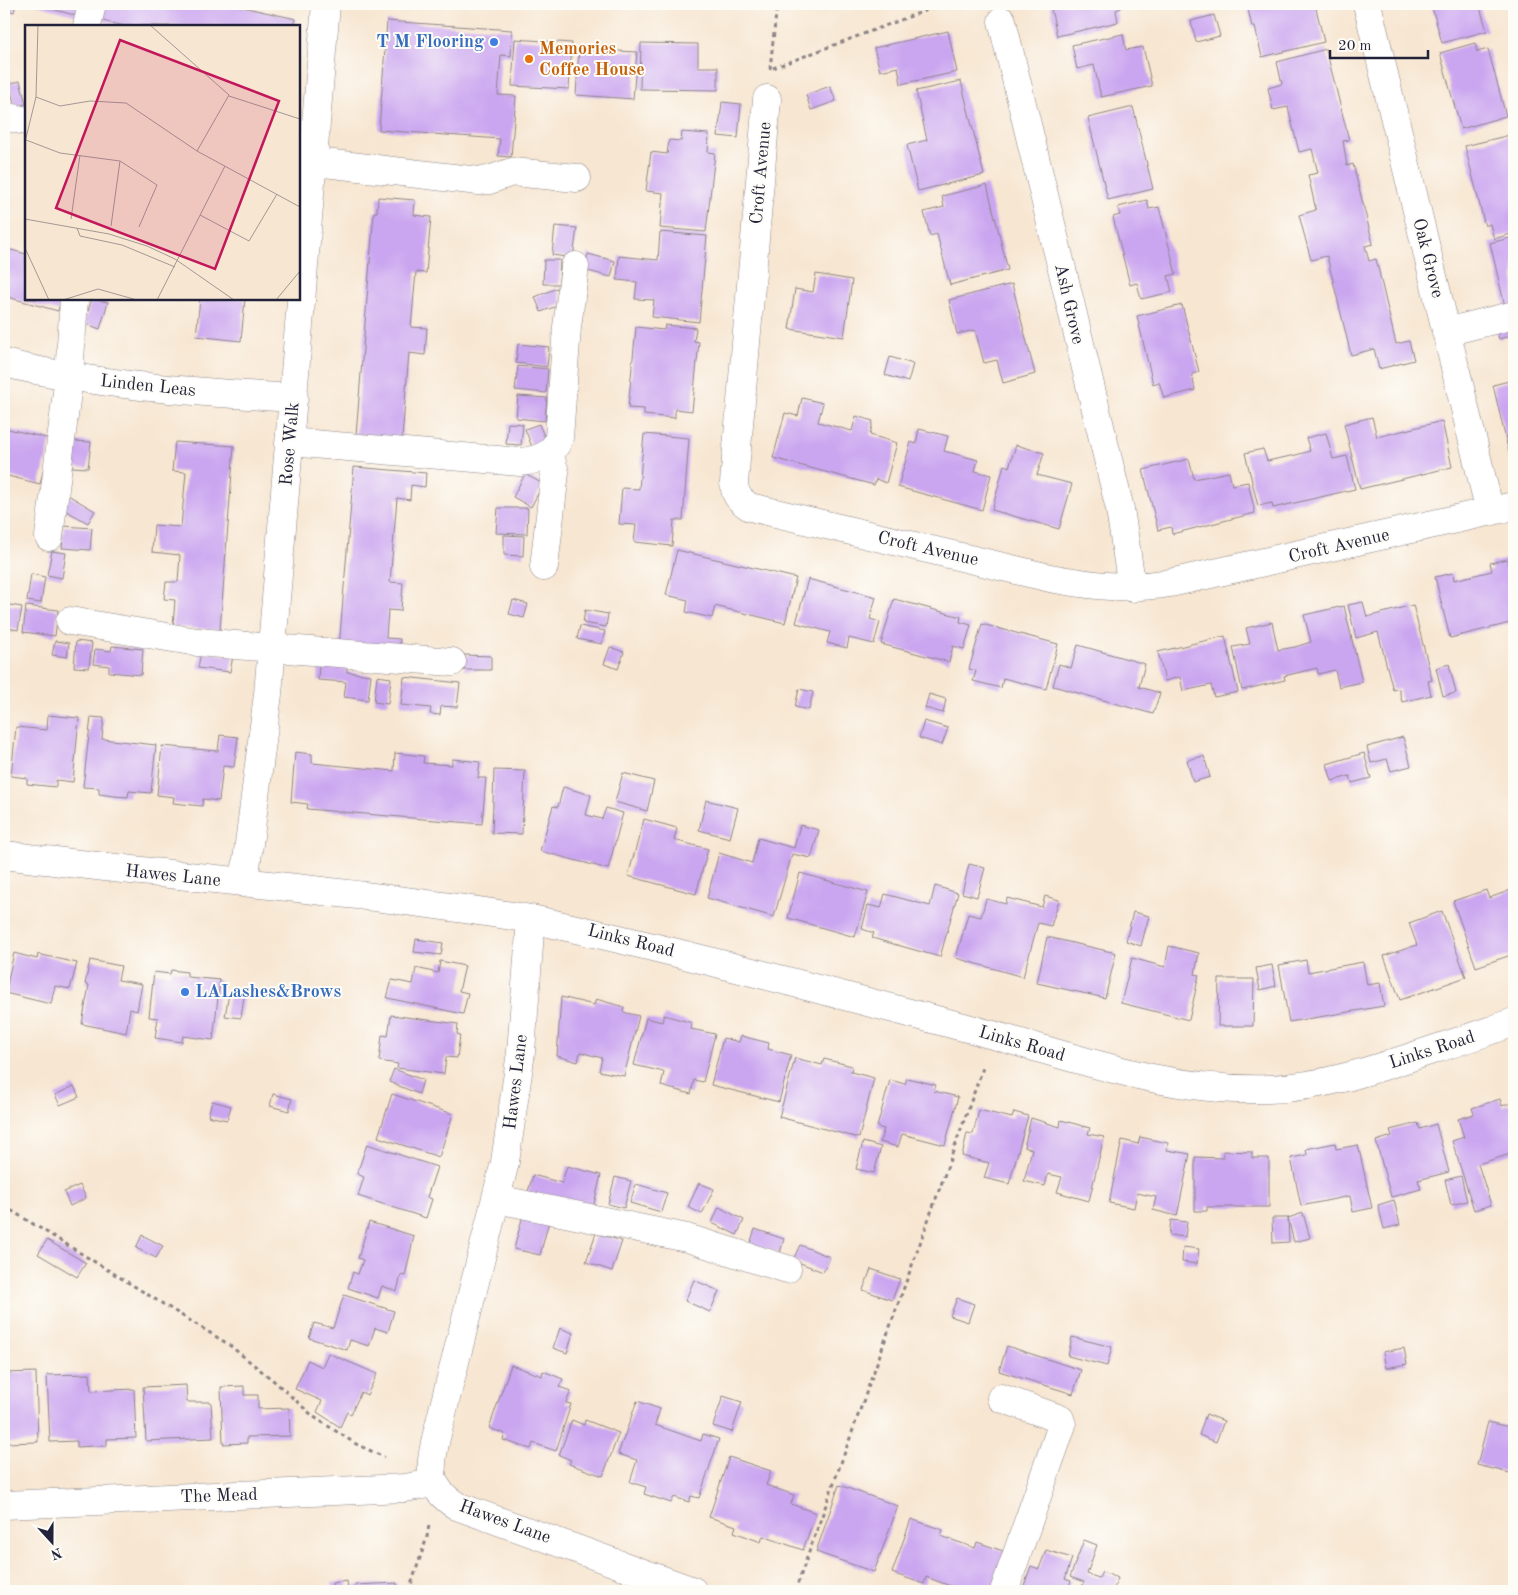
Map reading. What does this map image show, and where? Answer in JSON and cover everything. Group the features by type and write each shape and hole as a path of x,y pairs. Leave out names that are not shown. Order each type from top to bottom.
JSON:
{"street":[{"path":"87,25 92,4"},
{"name":"Rose Walk","path":"300,279 306,160 326,4"},
{"name":"Oak Grove","path":"1366,4 1446,332 1502,509"},
{"name":"Ash Grove","path":"1002,21 1120,509 1132,588"},
{"name":"Croft Avenue","path":"768,99 734,483 734,493 750,507 1050,578 1093,586 1132,588 1170,584 1502,509"},
{"path":"4,116 25,121"},
{"path":"306,160 479,181 489,180 512,172 577,178"},
{"path":"290,442 520,462 536,460 549,454 556,446 558,438 567,327 575,266"},
{"path":"48,537 69,376 74,300"},
{"name":"Rose Walk","path":"244,883 272,648 294,398 299,300"},
{"path":"1446,332 1514,314"},
{"name":"Linden Leas","path":"4,363 69,376 144,387 294,398"},
{"path":"544,567 555,472 549,454"},
{"path":"70,621 197,642 452,662"},
{"name":"Hawes Lane","path":"4,855 116,870 448,905 531,919 521,1052 511,1125 497,1199 436,1438 432,1458 434,1483 438,1492 457,1506 693,1591"},
{"name":"Links Road","path":"531,919 633,941 1142,1076 1200,1086 1270,1089 1311,1085 1358,1074 1514,1022"},
{"path":"497,1199 686,1238 788,1269"},
{"path":"1001,1398 1060,1419 1062,1425 1004,1591"},
{"name":"The Mead","path":"4,1505 404,1488 434,1483"}],"path":[{"path":"768,99 776,4"},
{"path":"770,69 943,4"},
{"path":"795,1591 995,1036"},
{"path":"4,1206 228,1344 274,1381 314,1417 356,1444 397,1463 404,1488"},
{"path":"409,1591 427,1537 434,1483"}],"building":[{"path":"4,4 16,4 14,12 4,10"},
{"path":"33,4 85,4 82,17"},
{"path":"98,4 229,4 296,19 294,25 120,25 95,19"},
{"path":"1050,4 1120,4 1121,8 1116,10 1118,22 1057,36"},
{"path":"1263,4 1315,4 1324,42 1262,57 1255,27 1252,27 1248,9"},
{"path":"1431,4 1479,4 1487,31 1442,43"},
{"path":"1214,15 1220,36 1196,42 1191,21"},
{"path":"387,21 512,30 511,56 501,55 498,95 516,96 511,157 498,156 500,139 379,130"},
{"path":"948,31 957,72 901,84 898,67 880,71 874,48"},
{"path":"1123,34 1126,50 1143,47 1152,86 1101,97 1094,65 1077,69 1072,45"},
{"path":"515,39 572,43 569,89 512,86"},
{"path":"641,43 698,44 698,67 718,67 718,90 640,89"},
{"path":"1475,43 1477,52 1488,49 1506,116 1461,129 1440,53"},
{"path":"579,49 637,52 633,99 576,95"},
{"path":"1326,49 1349,140 1343,141 1347,166 1353,164 1373,244 1365,246 1369,261 1376,259 1396,344 1409,341 1414,360 1379,369 1374,349 1351,355 1327,256 1311,260 1299,215 1316,210 1308,175 1318,173 1312,149 1299,152 1288,107 1273,110 1268,88 1282,84 1277,62"},
{"path":"20,81 25,104 15,107 9,84"},
{"path":"961,81 984,175 918,191 907,145 927,140 916,91"},
{"path":"830,86 836,101 811,110 806,95"},
{"path":"722,102 741,104 738,138 718,136"},
{"path":"1133,107 1153,189 1108,200 1088,118"},
{"path":"682,132 709,134 708,152 715,153 706,232 660,228 663,193 646,191 651,152 667,154 669,140 681,141"},
{"path":"1514,134 1514,233 1494,239 1490,224 1485,226 1465,146"},
{"path":"987,185 1008,270 950,285 937,234 930,236 924,212 944,207 942,196"},
{"path":"378,197 415,200 414,215 431,217 426,273 416,272 411,327 427,328 425,355 409,353 402,438 356,435 374,212 377,212"},
{"path":"1147,200 1149,209 1159,207 1176,274 1168,276 1172,292 1141,299 1137,283 1130,285 1113,217 1120,215 1118,207"},
{"path":"555,226 577,228 573,258 552,255"},
{"path":"660,232 707,236 699,322 652,317 654,300 635,299 637,282 617,280 619,256 658,260"},
{"path":"1514,237 1514,309 1506,311 1490,243"},
{"path":"4,248 25,254 25,300 61,300 58,311 4,296"},
{"path":"588,254 615,261 611,277 584,270"},
{"path":"544,260 560,260 559,284 543,284"},
{"path":"816,274 852,280 844,337 789,329 795,289 813,292"},
{"path":"1012,284 1035,374 1003,383 997,360 984,363 975,330 957,334 949,300"},
{"path":"557,288 562,304 541,312 535,297"},
{"path":"92,300 108,302 100,329 84,323"},
{"path":"200,300 245,300 241,341 196,336"},
{"path":"1182,305 1199,372 1192,374 1195,390 1164,398 1159,382 1153,384 1137,316"},
{"path":"1514,321 1514,335 1499,339 1495,326"},
{"path":"665,325 696,328 694,341 699,342 692,411 675,409 675,418 644,415 644,409 628,408 636,327 664,330"},
{"path":"518,344 549,347 547,367 516,363"},
{"path":"890,357 913,364 908,382 885,375"},
{"path":"518,366 548,369 546,393 515,390"},
{"path":"1513,380 1514,456 1510,457 1493,385"},
{"path":"518,396 547,398 545,421 516,418"},
{"path":"802,398 823,403 818,422 852,431 856,416 873,421 870,435 897,443 886,483 876,479 874,485 773,458 785,413 798,416"},
{"path":"1372,417 1377,437 1442,421 1452,467 1360,489 1344,424"},
{"path":"508,423 523,424 521,445 506,444"},
{"path":"539,424 548,446 534,452 525,429"},
{"path":"4,428 51,439 40,484 4,475"},
{"path":"919,429 948,436 944,451 978,460 975,471 991,475 982,510 898,487 911,442 916,444"},
{"path":"1326,433 1333,459 1347,456 1355,489 1273,508 1272,503 1258,506 1245,453 1263,449 1267,461 1296,455 1310,451 1306,438"},
{"path":"644,434 689,438 683,520 674,520 672,546 634,542 636,525 619,524 622,488 639,489"},
{"path":"74,441 91,442 88,468 72,467"},
{"path":"175,442 234,446 220,630 173,627 175,600 164,599 166,582 178,582 180,555 152,552 154,525 181,527 186,472 172,471"},
{"path":"1016,445 1044,453 1037,475 1072,484 1059,529 992,510 1004,465 1009,467"},
{"path":"1189,459 1194,479 1229,472 1232,485 1248,482 1255,513 1172,534 1171,527 1158,530 1143,470"},
{"path":"354,467 426,473 425,487 411,485 410,500 397,498 390,582 403,583 401,611 388,610 386,638 400,639 399,652 339,647"},
{"path":"525,474 543,484 531,507 513,497"},
{"path":"68,495 95,511 88,523 61,508"},
{"path":"498,508 528,508 527,534 496,533"},
{"path":"64,526 92,528 90,550 62,548"},
{"path":"504,535 524,536 523,556 504,555"},
{"path":"677,550 796,578 785,623 715,606 712,618 686,612 688,600 666,595"},
{"path":"52,551 66,553 62,578 47,575"},
{"path":"1507,559 1514,587 1514,622 1450,638 1435,577 1453,573 1454,580 1492,571 1490,563"},
{"path":"31,574 45,577 41,603 27,601"},
{"path":"808,579 876,597 870,619 880,622 874,644 849,638 847,648 827,643 830,632 796,623"},
{"path":"894,599 961,617 960,622 971,625 964,649 953,646 949,662 881,644"},
{"path":"513,600 528,604 524,618 509,614"},
{"path":"1363,602 1367,617 1413,605 1432,680 1428,681 1431,695 1402,702 1399,689 1393,690 1378,632 1356,638 1348,605"},
{"path":"4,604 22,607 18,630 4,627"},
{"path":"26,606 58,610 55,636 23,632"},
{"path":"1344,606 1362,682 1339,687 1335,670 1318,674 1317,668 1284,676 1285,680 1242,690 1233,647 1250,644 1246,628 1272,622 1278,650 1295,647 1311,642 1304,615"},
{"path":"585,610 608,614 606,627 583,623"},
{"path":"982,624 1058,644 1046,689 1003,678 1001,688 973,681 976,671 969,669"},
{"path":"580,626 605,631 602,644 577,639"},
{"path":"1225,636 1238,692 1214,697 1211,685 1183,691 1180,677 1165,681 1158,652"},
{"path":"55,641 69,643 67,657 52,655"},
{"path":"76,641 92,643 89,668 74,667"},
{"path":"1078,645 1145,664 1139,687 1160,693 1153,714 1053,686 1059,664 1071,668"},
{"path":"112,646 143,649 141,675 109,672 109,666 93,664 95,649 111,651"},
{"path":"610,647 624,652 618,669 604,664"},
{"path":"201,652 233,656 230,672 198,668"},
{"path":"464,655 491,656 491,670 464,670"},
{"path":"319,663 347,666 347,672 371,675 368,700 344,697 346,682 318,680"},
{"path":"1449,664 1456,693 1443,696 1436,668"},
{"path":"377,676 391,678 388,704 374,702"},
{"path":"404,677 460,683 457,707 441,706 440,715 430,714 431,708 401,705"},
{"path":"799,689 813,692 809,710 795,707"},
{"path":"929,694 946,699 943,713 925,708"},
{"path":"48,715 79,718 73,782 56,780 56,787 27,784 27,778 11,776 16,727 47,730"},
{"path":"91,717 104,718 102,739 156,745 151,793 129,791 128,797 114,796 99,794 99,788 83,787"},
{"path":"924,721 948,728 942,745 919,738"},
{"path":"220,735 238,737 234,767 223,766 219,801 203,799 202,806 173,803 174,797 157,795 162,746 218,751"},
{"path":"1403,737 1411,766 1391,771 1387,759 1371,763 1367,747"},
{"path":"295,752 312,754 312,763 394,771 395,753 424,756 423,763 452,765 452,759 480,762 478,778 486,778 482,824 307,809 308,804 291,802"},
{"path":"1364,753 1371,778 1352,783 1350,776 1332,781 1327,764"},
{"path":"1204,756 1210,777 1193,782 1187,760"},
{"path":"494,770 525,771 522,834 492,833"},
{"path":"623,773 654,781 647,811 615,802"},
{"path":"563,787 591,795 586,815 602,819 606,808 623,813 608,869 540,851 553,806 558,807"},
{"path":"706,800 738,808 730,838 699,830"},
{"path":"644,819 677,828 674,840 708,849 696,894 628,876"},
{"path":"800,825 819,830 811,858 792,854 774,917 707,898 719,853 752,863 758,838 794,848"},
{"path":"969,864 985,868 977,897 962,893"},
{"path":"800,873 868,892 855,937 788,918"},
{"path":"935,886 958,893 940,957 872,938 874,933 862,929 868,905 881,908 885,894 930,906"},
{"path":"1514,889 1514,954 1476,967 1453,901 1486,890 1489,898"},
{"path":"1045,896 1059,900 1051,926 1038,923 1023,977 956,958 968,914 981,917 986,899 1006,904 1007,898 1042,907"},
{"path":"1442,911 1466,977 1400,1000 1384,956 1417,945 1409,923"},
{"path":"1133,912 1149,916 1141,946 1126,941"},
{"path":"1047,937 1116,953 1105,998 1037,983"},
{"path":"416,939 443,943 441,955 414,952"},
{"path":"1169,946 1199,953 1195,974 1199,975 1189,1020 1121,1003 1132,958 1165,967"},
{"path":"14,953 37,959 38,954 77,963 70,989 55,986 51,1004 5,993"},
{"path":"90,960 121,966 118,980 142,984 137,1011 130,1009 126,1033 82,1024 89,985 85,984"},
{"path":"1306,960 1308,972 1363,962 1367,985 1380,983 1384,1006 1289,1022 1279,965"},
{"path":"440,961 465,966 459,991 468,993 463,1014 387,998 392,980 413,984 416,968 438,973"},
{"path":"1272,965 1276,986 1260,990 1256,968"},
{"name":"LALashes&Brows","path":"171,970 187,972 187,977 220,980 213,1040 183,1036 182,1042 155,1038 158,1018 149,1017 154,972 170,974"},
{"path":"1219,979 1254,979 1253,1026 1218,1026"},
{"path":"229,994 244,996 241,1018 225,1016"},
{"path":"561,997 594,1005 596,999 624,1007 623,1012 639,1016 624,1076 599,1071 602,1058 580,1052 578,1062 557,1056"},
{"path":"391,1015 458,1024 457,1034 460,1035 457,1058 446,1057 444,1074 397,1068 398,1064 379,1061 382,1035 388,1036"},
{"path":"664,1015 692,1023 691,1029 715,1034 703,1082 694,1080 691,1094 661,1086 664,1072 634,1065 646,1018 662,1022"},
{"path":"741,1036 769,1043 768,1049 791,1055 779,1102 711,1085 723,1038 739,1042"},
{"path":"795,1058 822,1065 824,1059 852,1066 851,1072 874,1078 859,1138 779,1117"},
{"path":"394,1069 423,1080 419,1094 389,1082"},
{"path":"907,1078 936,1085 934,1091 958,1097 945,1145 902,1134 898,1147 880,1142 884,1129 877,1127 890,1080 905,1084"},
{"path":"74,1086 79,1097 60,1105 55,1095"},
{"path":"273,1094 292,1099 289,1111 270,1106"},
{"path":"392,1094 453,1114 439,1157 378,1137"},
{"path":"1500,1099 1502,1106 1514,1102 1514,1153 1478,1164 1491,1205 1474,1210 1452,1141 1464,1137 1458,1119 1474,1114 1472,1108"},
{"path":"212,1101 231,1106 227,1120 208,1116"},
{"path":"979,1110 1012,1118 1014,1112 1028,1116 1009,1184 984,1178 989,1163 962,1156 967,1133 973,1134"},
{"path":"1031,1118 1060,1127 1061,1120 1090,1128 1088,1134 1104,1137 1089,1201 1057,1192 1062,1177 1048,1174 1045,1186 1024,1181 1032,1149 1024,1147"},
{"path":"1418,1123 1420,1129 1436,1124 1449,1172 1418,1180 1421,1189 1391,1197 1376,1141 1392,1136 1390,1130"},
{"path":"1140,1137 1168,1143 1167,1150 1190,1154 1177,1216 1153,1210 1156,1197 1137,1193 1134,1208 1109,1203 1122,1140 1138,1144"},
{"path":"863,1142 881,1147 874,1173 856,1169"},
{"path":"1335,1143 1336,1149 1358,1145 1372,1208 1353,1212 1350,1196 1301,1206 1291,1158 1307,1155 1306,1149"},
{"path":"367,1144 437,1167 427,1197 432,1199 426,1218 358,1196 364,1177 357,1174"},
{"path":"1223,1151 1252,1152 1252,1158 1269,1158 1269,1207 1207,1207 1207,1211 1195,1211 1195,1157 1223,1158"},
{"path":"567,1166 601,1175 592,1212 527,1195 533,1175 562,1183"},
{"path":"1461,1176 1467,1201 1451,1205 1445,1180"},
{"path":"615,1177 631,1181 624,1208 608,1204"},
{"path":"699,1183 714,1189 702,1214 688,1207"},
{"path":"636,1184 667,1193 661,1212 630,1203"},
{"path":"80,1185 86,1198 70,1206 64,1192"},
{"path":"1394,1200 1400,1225 1384,1229 1378,1205"},
{"path":"719,1207 744,1220 737,1235 712,1223"},
{"path":"1303,1213 1310,1238 1294,1242 1288,1218"},
{"path":"523,1215 549,1221 540,1255 514,1249"},
{"path":"1272,1218 1288,1218 1289,1242 1273,1243"},
{"path":"1171,1220 1187,1222 1185,1237 1169,1235"},
{"path":"369,1222 414,1236 405,1276 401,1275 397,1291 382,1286 378,1298 348,1288 353,1272 358,1274 363,1260 358,1258"},
{"path":"755,1229 784,1239 780,1253 750,1244"},
{"path":"596,1233 622,1241 612,1271 586,1262"},
{"path":"142,1235 163,1246 156,1258 136,1248"},
{"path":"47,1240 86,1263 77,1277 38,1254"},
{"path":"800,1245 830,1257 823,1272 793,1260"},
{"path":"1183,1247 1199,1249 1197,1264 1182,1262"},
{"path":"871,1269 900,1279 892,1300 863,1290"},
{"path":"694,1280 719,1291 710,1312 685,1301"},
{"path":"344,1295 394,1311 388,1332 375,1328 369,1346 350,1340 347,1350 309,1338 314,1323 333,1328"},
{"path":"957,1298 974,1304 968,1322 950,1316"},
{"path":"560,1328 573,1333 567,1353 553,1348"},
{"path":"1072,1337 1112,1347 1107,1366 1068,1356"},
{"path":"1007,1346 1081,1370 1073,1394 999,1371"},
{"path":"1404,1348 1407,1364 1386,1368 1383,1352"},
{"path":"328,1353 377,1374 367,1395 361,1392 351,1414 347,1412 340,1427 317,1412 322,1401 295,1389 308,1360 322,1367"},
{"path":"511,1365 542,1376 543,1371 563,1379 559,1387 571,1391 566,1403 571,1404 556,1451 533,1443 531,1449 503,1440 505,1434 489,1428"},
{"path":"36,1372 38,1442 4,1443 4,1373"},
{"path":"90,1374 91,1391 134,1389 136,1438 107,1439 107,1446 77,1447 77,1441 50,1442 47,1375"},
{"path":"186,1385 187,1402 211,1402 213,1438 146,1441 143,1387"},
{"path":"244,1386 244,1395 258,1395 258,1409 289,1408 290,1436 247,1437 247,1443 223,1444 221,1387"},
{"path":"723,1396 742,1402 732,1432 713,1426"},
{"path":"637,1401 660,1409 655,1425 701,1441 703,1434 719,1439 699,1498 691,1496 689,1502 674,1497 671,1503 644,1494 646,1487 630,1482 637,1460 618,1454"},
{"path":"1206,1414 1224,1421 1216,1442 1199,1435"},
{"path":"572,1420 584,1425 585,1420 619,1433 603,1476 569,1464 571,1460 559,1455"},
{"path":"1488,1422 1514,1428 1514,1474 1477,1465"},
{"path":"729,1457 771,1471 766,1485 794,1495 791,1504 816,1513 803,1550 763,1536 761,1542 734,1532 736,1526 709,1517"},
{"path":"839,1485 898,1506 874,1572 816,1552"},
{"path":"911,1519 943,1530 941,1536 975,1548 977,1542 1009,1553 996,1591 960,1591 926,1577 924,1584 892,1573"},
{"path":"1084,1540 1097,1545 1087,1574 1099,1578 1102,1572 1118,1578 1113,1591 1080,1591 1084,1582 1070,1577"},
{"path":"1046,1550 1072,1558 1065,1579 1071,1581 1067,1591 1022,1591 1031,1566 1039,1569"},
{"path":"347,1581 348,1591 333,1591 332,1583"},
{"path":"397,1583 397,1591 355,1591 355,1585"}],"place":[{"name":"T M Flooring","path":"494,42"},
{"name":"Memories Coffee House","path":"529,59"},
{"name":"LALashes&Brows","path":"185,992"}]}
